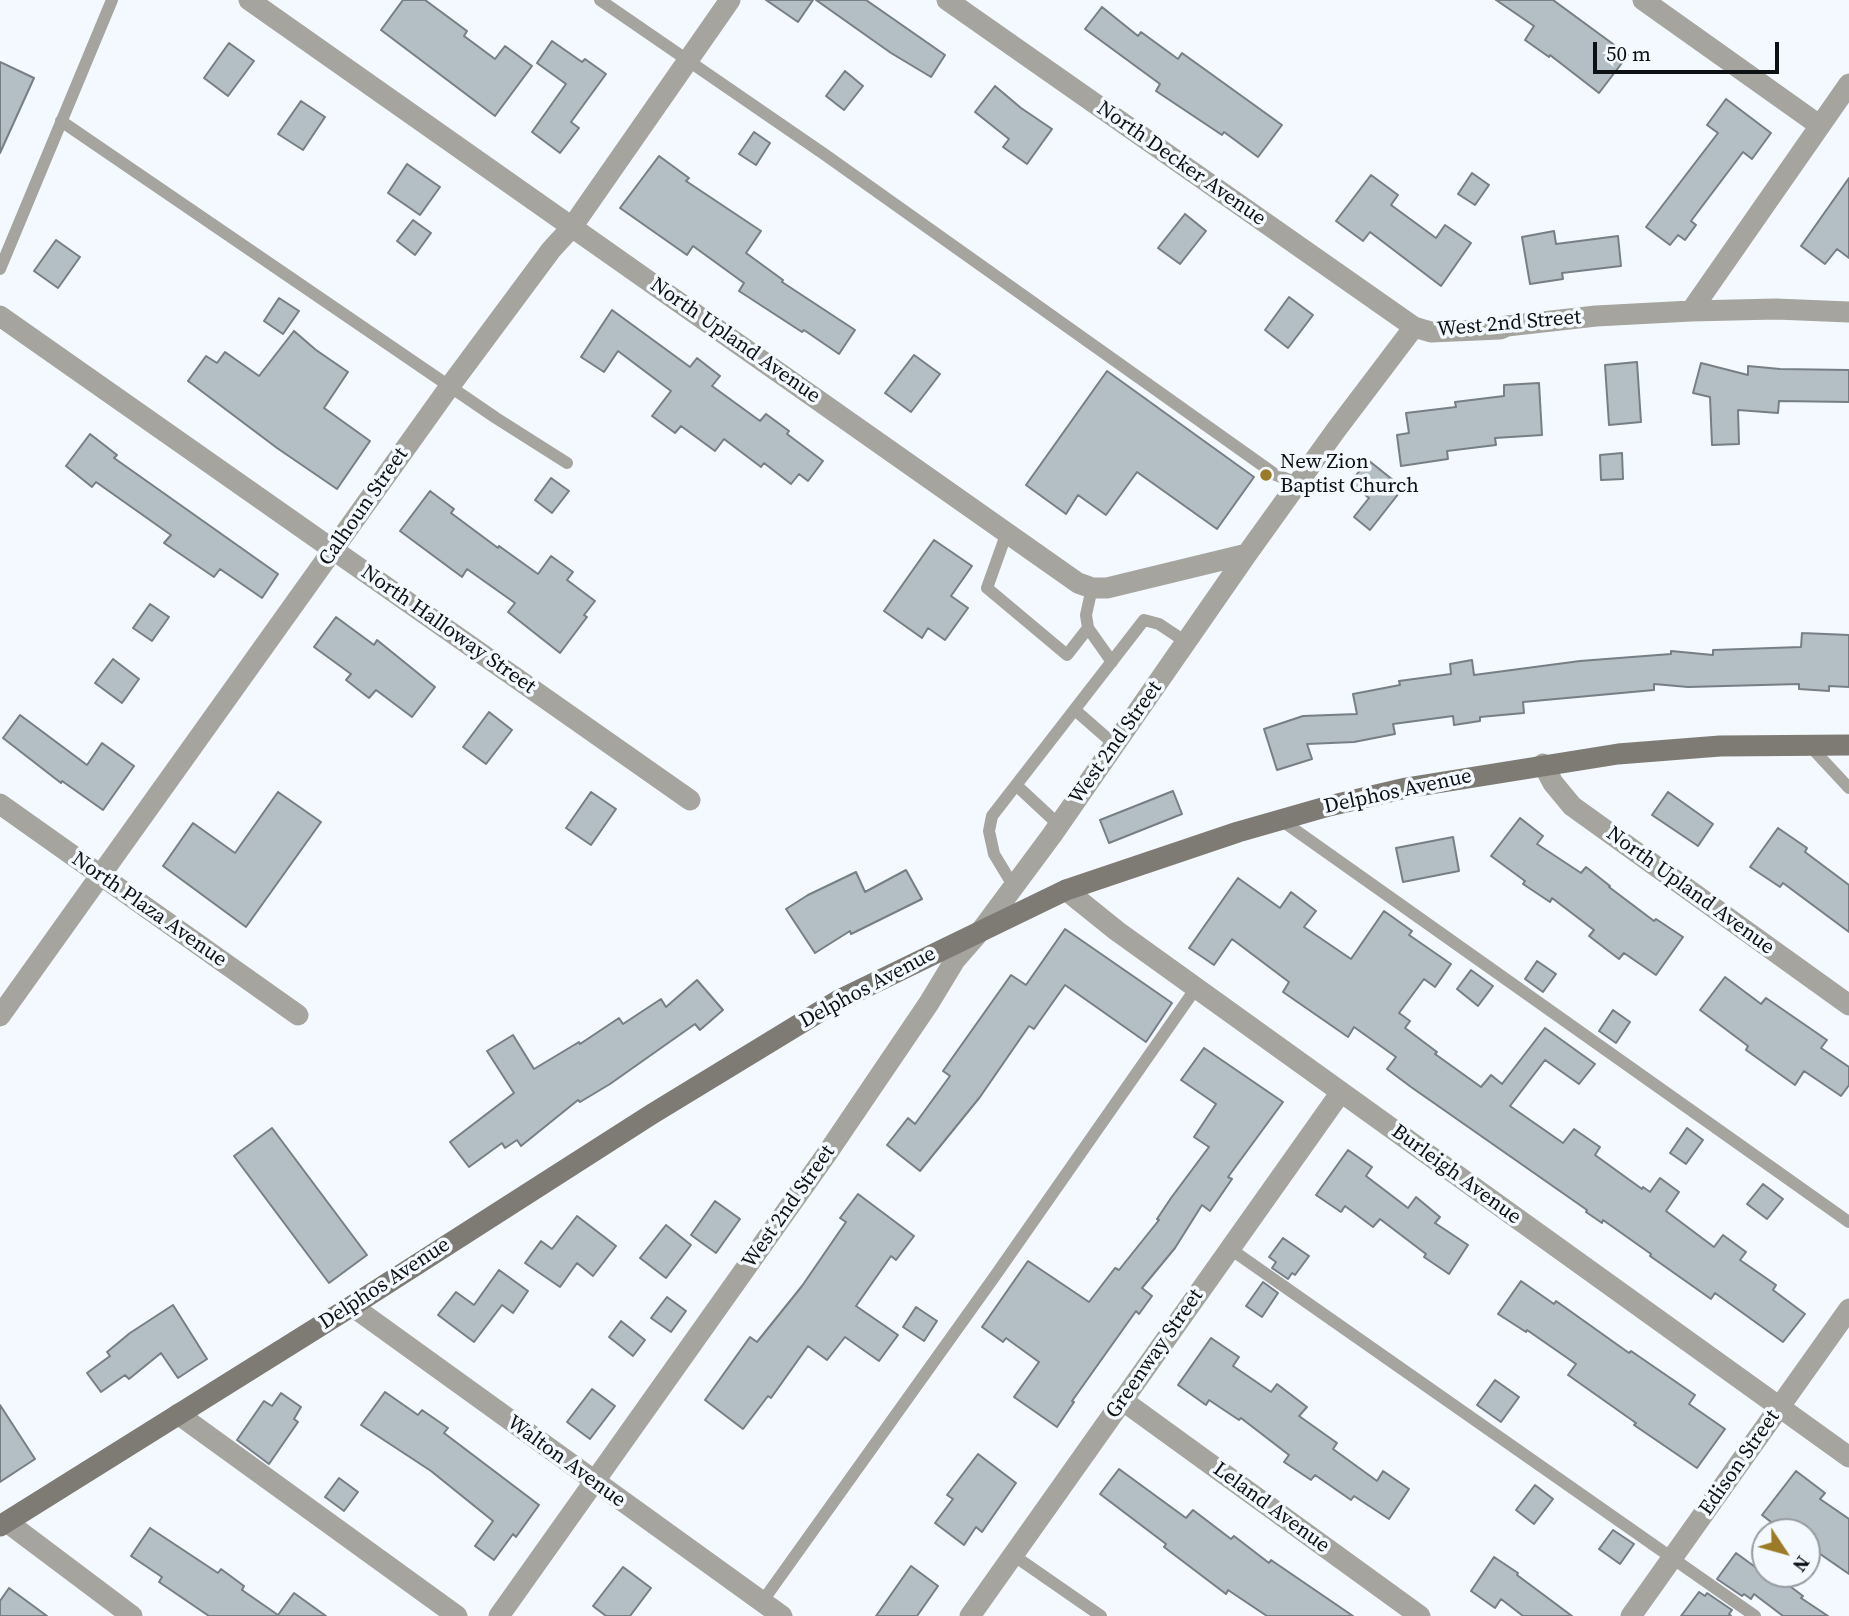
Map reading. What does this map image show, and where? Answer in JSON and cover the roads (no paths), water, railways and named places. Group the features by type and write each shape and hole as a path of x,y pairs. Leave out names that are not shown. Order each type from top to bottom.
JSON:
{"street":[{"name":"North Upland Avenue","path":"249,0 1078,583 1092,587"},
{"name":"Calhoun Street","path":"0,1016 450,386 551,250 572,227 730,0"},
{"name":"North Decker Avenue","path":"947,0 1414,327"},
{"path":"1643,0 1819,125"},
{"path":"1691,311 1849,84"},
{"path":"1691,311 1776,309 1849,312"},
{"name":"West 2nd Street","path":"499,1616 833,1144 955,960 983,928 1059,825 1247,554 1414,327 1441,333 1500,329 1596,316 1691,311"},
{"name":"North Halloway Street","path":"0,316 690,800"},
{"path":"1092,587 1107,588 1247,554"},
{"name":"Delphos Avenue","path":"4,1524 652,1114 827,1007 983,928 1066,890 1139,864 1281,820 1406,788 1618,754 1807,744 1849,746"},
{"name":"North Upland Avenue","path":"1543,764 1553,783 1572,806 1849,1005"},
{"name":"North Plaza Avenue","path":"0,804 298,1015"},
{"name":"Burleigh Avenue","path":"1066,890 1117,931 1849,1457"},
{"name":"Greenway Street","path":"970,1616 1341,1092"},
{"name":"Walton Avenue","path":"352,1306 782,1616"},
{"name":"Edison Street","path":"1631,1616 1849,1309"},
{"name":"Leland Avenue","path":"1122,1401 1420,1616"},
{"path":"178,1414 457,1616"},
{"path":"4,1524 132,1616"}],"lane":[{"path":"0,269 112,0"},
{"path":"600,0 824,154 1276,475 1298,483"},
{"path":"61,121 496,418 567,463"},
{"path":"1007,532 987,588 1067,655 1088,628"},
{"path":"1092,587 1086,615 1088,628 1112,662"},
{"path":"1014,887 994,855 989,831 992,816 1144,620 1159,624 1186,642"},
{"path":"1075,710 1115,744"},
{"path":"1807,744 1849,788"},
{"path":"1016,785 1059,825"},
{"path":"1281,820 1849,1222"},
{"path":"762,1602 1196,988"},
{"path":"1229,1248 1755,1616"},
{"path":"1013,1555 1101,1616"}],"place":[{"name":"New Zion Baptist Church","path":"1266,475"}]}
